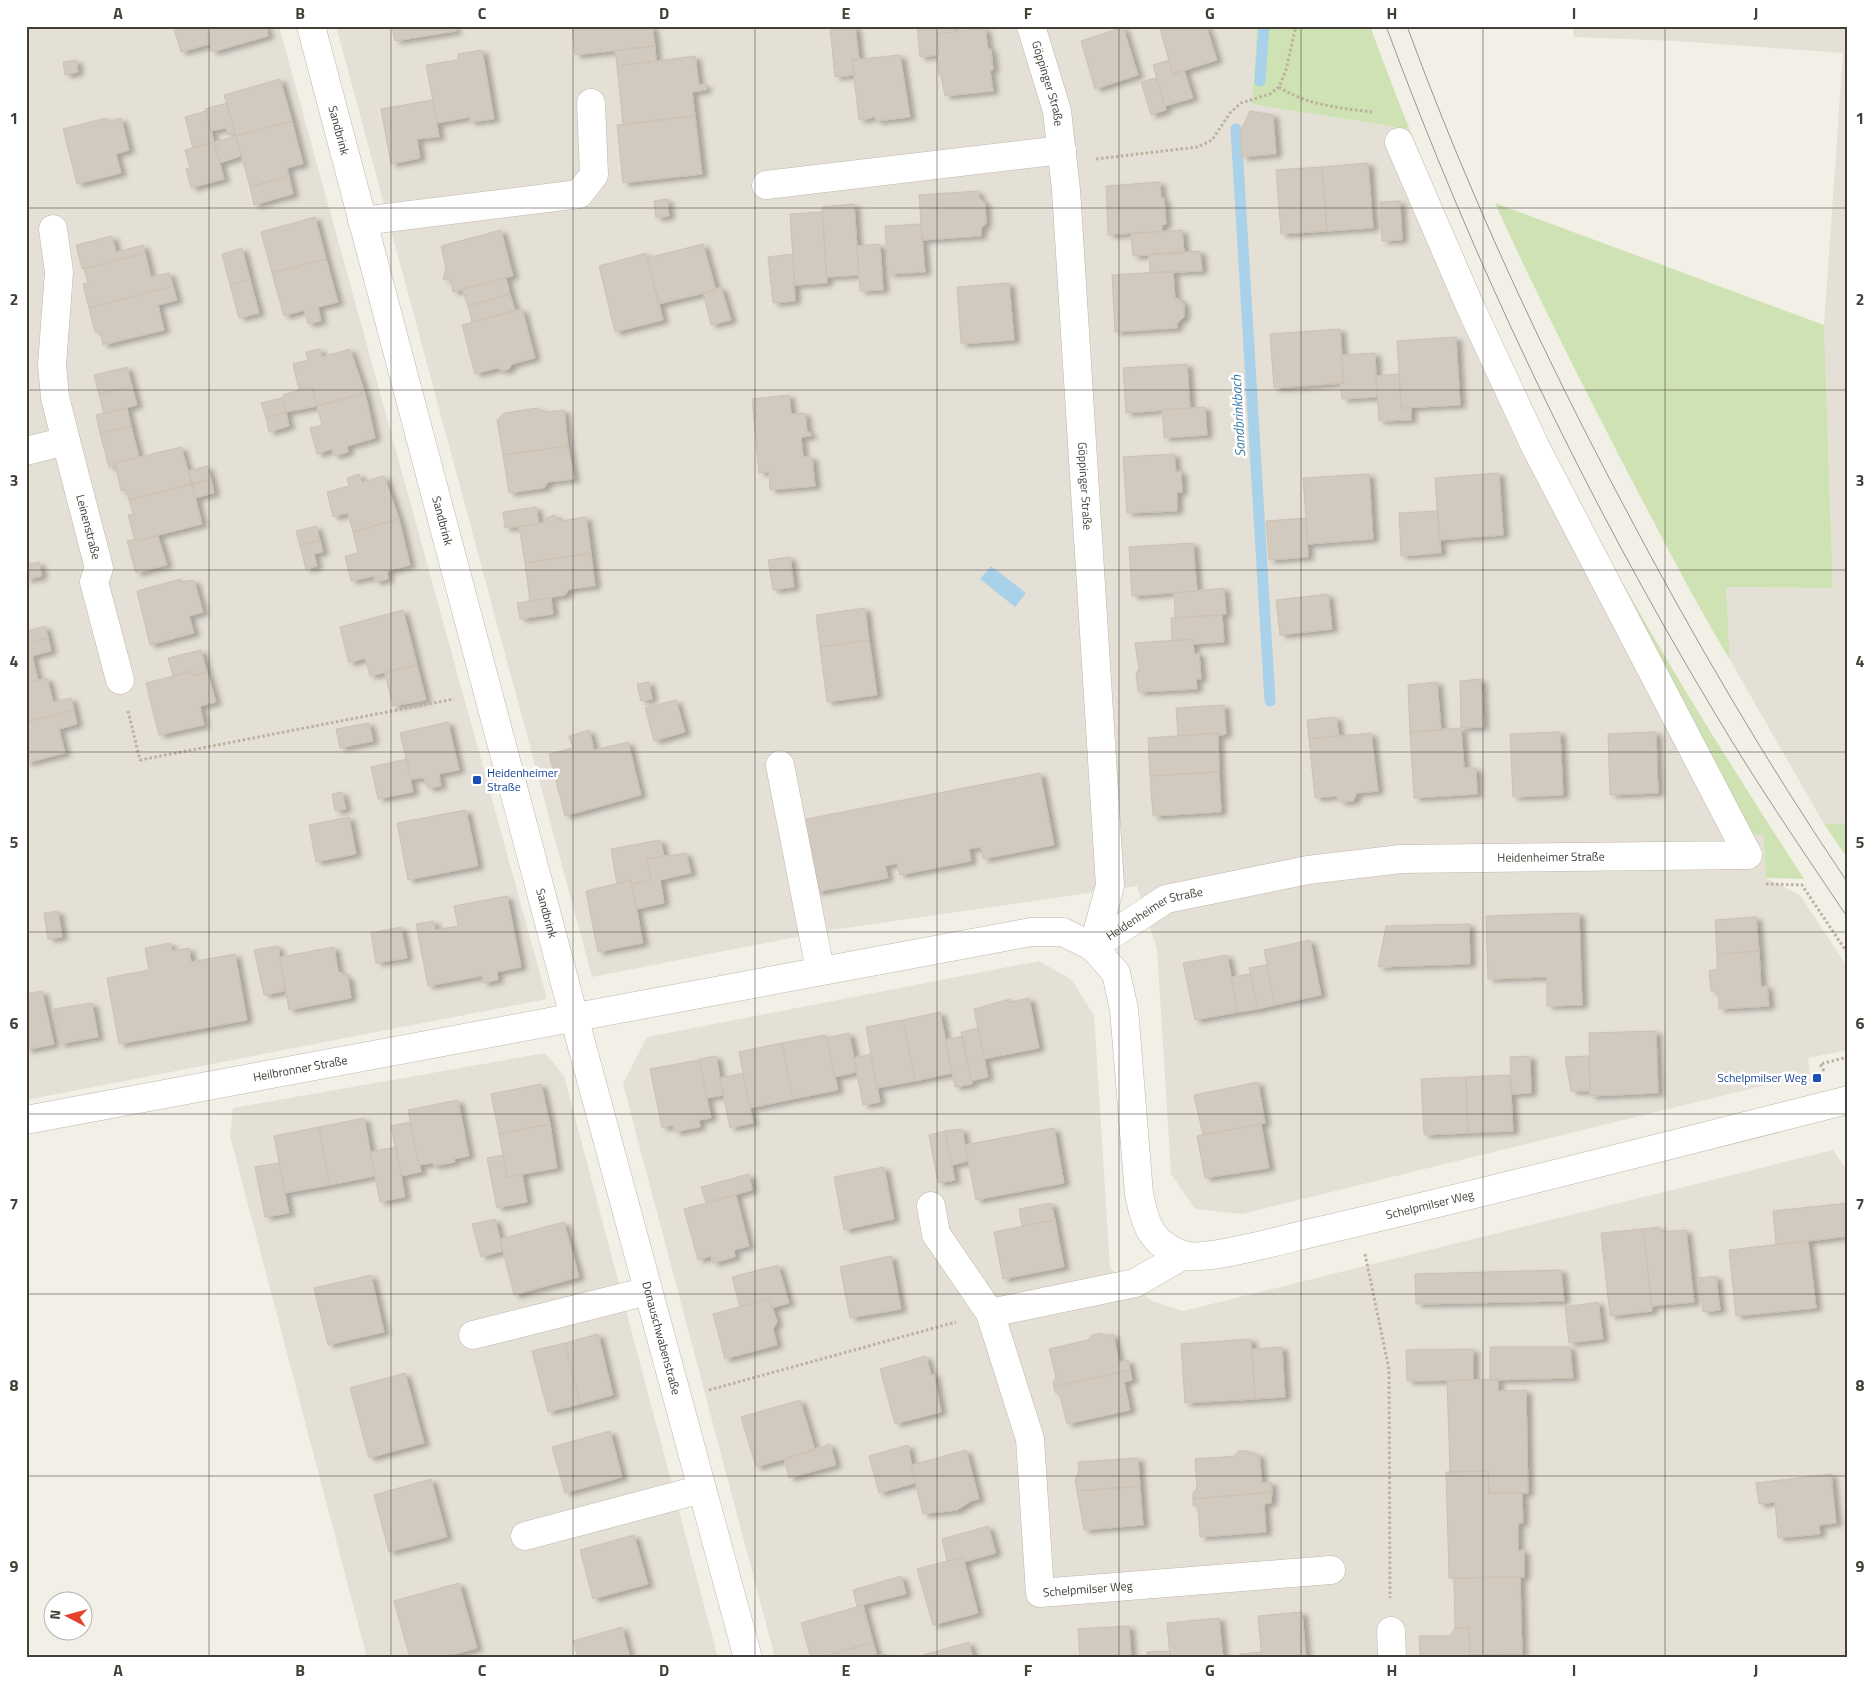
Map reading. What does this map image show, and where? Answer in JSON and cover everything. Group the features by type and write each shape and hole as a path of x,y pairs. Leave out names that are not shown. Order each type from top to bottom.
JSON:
{"street":[{"name":"Sandbrink","path":"311,26 574,1017"},
{"name":"Göppinger Straße","path":"1035,27 1058,111 1062,156 1110,886 1093,947"},
{"path":"362,221 579,194 594,175 590,104"},
{"path":"1399,142 1469,304 1536,448 1748,855"},
{"path":"766,185 1062,156"},
{"name":"Leinenstraße","path":"53,229 59,272 52,365 55,397 99,568 94,582 120,680"},
{"path":"26,451 66,441"},
{"path":"780,765 820,970"},
{"name":"Heidenheimer Straße","path":"574,1017 1031,932 1063,932 1093,947 1166,899 1308,870 1401,859 1748,855"},
{"name":"Schelpmilser Weg","path":"1093,947 1116,973 1124,1009 1139,1194 1145,1223 1160,1243 1184,1255"},
{"name":"Heilbronner Straße","path":"26,1120 574,1017"},
{"name":"Donauschwabenstraße","path":"574,1017 748,1658"},
{"name":"Schelpmilser Weg","path":"990,1313 1135,1283 1184,1255 1216,1254 1358,1222 1848,1100"},
{"name":"Schelpmilser Weg","path":"931,1206 936,1234 990,1313 1030,1439 1040,1593 1331,1570"},
{"path":"473,1335 648,1291"},
{"path":"525,1536 702,1489"},
{"path":"1391,1631 1392,1658"}],"path":[{"path":"1062,156 1198,147 1212,140 1230,113 1241,103 1270,94 1279,87 1286,70 1296,26"},
{"path":"1279,87 1290,94 1314,103 1372,112"},
{"path":"120,680 140,760 487,693"},
{"path":"1748,855 1765,884 1802,885 1848,954"},
{"path":"1358,1222 1388,1369 1391,1631"},
{"path":"677,1398 990,1313"}],"shaded area":[{"path":"26,26 279,26 547,999 26,1100"},
{"path":"336,26 1257,26 1252,104 1408,129 1435,197 1543,440 1763,835 1766,878 1800,895 1848,968 1848,1050 1808,1058 1810,1074 1242,1214 1195,1209 1171,1174 1157,949 1137,886 832,930 592,977"},
{"path":"1572,26 1848,26 1848,823 1824,824 1730,660 1726,587 1833,588 1824,325 1843,53 1676,41 1574,37"},
{"path":"1039,961 1072,980 1094,1016 1110,1268 1152,1301 1183,1311 1833,1150 1848,1172 1848,1658 775,1658 623,1084 647,1037"},
{"path":"545,1053 564,1076 718,1658 367,1658 230,1136 233,1108"}],"green space":[{"path":"1257,26 1370,26 1416,146 1466,265 1520,382 1577,498 1658,644 1715,739 1804,879 1766,878 1763,835 1750,834 1543,440 1480,302 1408,129 1252,104"},
{"path":"1495,203 1824,325 1833,588 1726,587 1730,660 1677,566 1610,438"},
{"path":"1848,823 1848,859 1824,824"}],"water":[{"path":"991,566 1026,593 1015,607 980,579"}],"building":[{"path":"173,26 205,26 210,44 181,52"},
{"path":"205,26 266,26 268,36 212,52"},
{"path":"392,26 455,26 456,31 395,41"},
{"path":"572,26 652,26 655,46 575,55"},
{"path":"855,26 859,60 852,60 855,75 835,77 830,27"},
{"path":"917,26 954,26 955,32 937,34 939,55 920,57"},
{"path":"1159,26 1206,26 1217,60 1173,74"},
{"path":"1123,27 1138,75 1095,89 1081,41"},
{"path":"985,28 988,49 991,49 993,70 990,70 993,91 945,96 941,75 939,75 937,34"},
{"path":"655,46 656,61 617,66 615,50"},
{"path":"482,50 494,119 470,122 470,117 437,123 426,65 458,60 458,54"},
{"path":"900,55 910,117 876,121 875,117 859,120 852,60"},
{"path":"695,56 699,85 705,84 706,90 692,92 695,116 623,124 617,66"},
{"path":"76,60 78,72 65,75 63,62"},
{"path":"1169,60 1173,74 1184,70 1193,98 1165,106 1153,65"},
{"path":"1156,78 1166,110 1151,115 1141,82"},
{"path":"280,79 292,121 236,136 224,95"},
{"path":"433,100 439,137 417,139 420,158 391,164 381,109"},
{"path":"227,103 235,134 228,135 226,128 211,131 205,109"},
{"path":"206,111 214,142 193,148 185,117"},
{"path":"1250,111 1273,115 1276,154 1242,157 1240,132"},
{"path":"695,116 702,174 623,183 617,125"},
{"path":"106,118 107,122 121,118 129,150 116,154 121,173 77,184 63,129"},
{"path":"292,121 303,164 287,168 289,176 250,187 236,136"},
{"path":"236,136 241,156 220,163 214,142"},
{"path":"214,142 224,179 191,188 186,169 190,168 185,150"},
{"path":"1368,163 1373,228 1327,231 1322,167"},
{"path":"1322,167 1327,231 1281,234 1276,170"},
{"path":"289,176 293,194 254,205 250,187"},
{"path":"1160,182 1161,198 1164,198 1166,224 1162,225 1162,231 1108,235 1106,186"},
{"path":"978,191 979,198 985,203 986,223 981,229 981,236 922,240 919,195"},
{"path":"667,199 669,216 656,218 654,201"},
{"path":"1400,201 1402,240 1382,241 1380,202"},
{"path":"854,204 859,275 827,277 822,207"},
{"path":"822,212 827,283 795,285 790,214"},
{"path":"315,217 326,259 272,273 261,232"},
{"path":"921,224 925,272 888,274 885,226"},
{"path":"501,230 513,276 453,292 451,280 443,279 446,269 441,246"},
{"path":"1182,230 1184,253 1133,256 1131,234"},
{"path":"112,236 116,252 143,245 145,253 82,269 76,245"},
{"path":"703,244 716,290 659,304 647,258"},
{"path":"880,244 883,290 860,291 857,246"},
{"path":"242,248 250,279 230,285 222,254"},
{"path":"1200,251 1202,271 1150,273 1149,254"},
{"path":"145,253 151,277 169,273 173,286 89,308 83,284 88,283 84,269"},
{"path":"646,253 663,320 615,332 599,266"},
{"path":"793,254 795,301 773,303 768,257"},
{"path":"326,259 338,302 318,307 321,321 308,324 304,310 284,316 272,273"},
{"path":"1173,271 1175,299 1178,298 1184,304 1184,317 1177,323 1177,328 1115,332 1112,275"},
{"path":"506,278 510,294 468,306 462,289"},
{"path":"250,279 259,313 239,318 230,285"},
{"path":"1009,283 1014,340 961,344 957,287"},
{"path":"173,286 177,300 158,305 164,330 103,345 100,331 95,332 89,308"},
{"path":"721,287 731,320 711,325 703,293"},
{"path":"510,294 515,310 472,322 468,306"},
{"path":"522,309 535,358 512,364 509,369 502,371 497,368 475,374 462,325"},
{"path":"1340,329 1344,383 1274,388 1270,334"},
{"path":"1456,337 1460,405 1401,408 1397,341"},
{"path":"320,349 322,357 350,349 365,393 317,406 312,387 299,390 293,364 308,360 306,352"},
{"path":"1375,353 1377,397 1342,399 1340,383 1344,383 1341,355"},
{"path":"1187,364 1190,408 1126,413 1123,368"},
{"path":"127,367 132,386 99,394 94,375"},
{"path":"1399,374 1401,408 1411,408 1411,420 1379,421 1376,376"},
{"path":"132,386 137,405 104,414 99,394"},
{"path":"312,387 317,406 286,412 281,398 285,394"},
{"path":"365,393 375,438 347,446 348,452 334,456 332,449 317,454 310,428 322,425 317,406"},
{"path":"789,395 791,414 805,413 807,432 810,432 811,436 801,437 803,457 812,457 815,486 770,490 769,472 759,473 752,399"},
{"path":"281,398 286,412 266,418 261,403"},
{"path":"1205,407 1207,435 1164,438 1162,410"},
{"path":"127,408 131,426 100,433 96,415"},
{"path":"537,408 545,412 564,410 568,446 503,455 497,420 504,413"},
{"path":"286,412 289,426 269,432 266,418"},
{"path":"131,426 139,457 115,463 116,466 109,467 100,433"},
{"path":"568,446 574,479 548,482 544,488 509,493 503,455"},
{"path":"181,447 192,484 129,500 126,490 121,491 115,463"},
{"path":"1174,454 1176,472 1181,471 1182,492 1177,492 1177,511 1127,513 1123,457"},
{"path":"207,466 211,479 192,484 188,471"},
{"path":"1499,473 1503,535 1439,540 1435,478"},
{"path":"359,474 362,482 384,476 399,519 353,532 348,513 333,517 327,492 349,486 347,478"},
{"path":"1369,474 1373,539 1308,544 1303,478"},
{"path":"211,479 214,493 195,498 192,484"},
{"path":"192,484 202,524 135,541 128,515 133,514 129,500"},
{"path":"536,507 539,524 505,528 503,512"},
{"path":"1438,511 1441,553 1401,556 1399,513"},
{"path":"554,515 560,521 586,517 591,553 525,563 519,527 543,523 546,518"},
{"path":"1306,518 1308,557 1269,560 1266,521"},
{"path":"399,519 410,565 387,571 388,579 375,582 374,576 351,581 345,556 358,553 353,532"},
{"path":"316,526 320,540 300,546 296,531"},
{"path":"158,536 167,565 136,573 127,541"},
{"path":"320,540 323,552 314,554 317,566 306,569 300,546"},
{"path":"1193,543 1197,591 1132,596 1129,547"},
{"path":"591,553 595,586 569,589 565,595 530,601 525,563"},
{"path":"790,557 794,587 773,590 768,560"},
{"path":"39,562 42,576 26,580 26,565"},
{"path":"180,579 181,582 194,580 203,612 189,616 194,633 150,645 137,591"},
{"path":"1224,588 1226,614 1175,618 1174,593"},
{"path":"1328,594 1332,629 1280,635 1276,600"},
{"path":"551,598 553,614 520,619 517,603"},
{"path":"865,608 869,640 820,647 816,615"},
{"path":"403,610 417,665 370,676 365,658 349,663 340,627"},
{"path":"1222,615 1224,642 1194,644 1193,639 1172,641 1171,618"},
{"path":"45,626 48,638 26,644 26,631"},
{"path":"48,638 51,651 32,656 38,680 26,683 26,644"},
{"path":"1193,639 1194,654 1199,653 1201,679 1196,679 1197,689 1138,692 1136,673 1139,669 1135,643"},
{"path":"869,640 877,695 827,702 820,647"},
{"path":"201,650 207,672 194,676 193,671 173,676 168,658"},
{"path":"417,665 426,700 393,706 385,673"},
{"path":"193,671 194,676 207,672 216,702 200,706 204,725 159,735 146,683"},
{"path":"47,678 53,702 71,698 74,710 26,722 26,683"},
{"path":"1481,679 1483,727 1461,728 1460,681"},
{"path":"649,682 652,699 641,701 637,684"},
{"path":"1437,682 1441,730 1410,732 1408,685"},
{"path":"676,700 685,732 654,741 645,708"},
{"path":"1224,705 1226,734 1217,736 1218,733 1178,736 1176,708"},
{"path":"74,710 77,724 59,729 65,753 26,763 26,722"},
{"path":"1336,717 1339,736 1309,739 1307,720"},
{"path":"448,722 459,770 439,774 441,786 428,788 424,778 411,779 400,733"},
{"path":"369,723 373,741 340,748 336,729"},
{"path":"1461,728 1464,768 1476,768 1477,794 1414,798 1410,732"},
{"path":"589,730 594,750 628,742 641,795 565,816 549,754 573,748 569,736"},
{"path":"1560,732 1563,795 1513,797 1510,734"},
{"path":"1656,732 1658,793 1610,795 1608,734"},
{"path":"1218,733 1219,772 1150,776 1148,738"},
{"path":"1371,733 1378,791 1357,793 1353,801 1341,802 1336,796 1315,798 1309,739"},
{"path":"407,759 413,792 378,799 371,767"},
{"path":"1219,772 1221,812 1153,816 1150,776"},
{"path":"1040,773 1054,845 983,859 981,847 969,849 971,861 900,875 897,863 885,866 888,878 816,892 802,820"},
{"path":"342,792 346,809 335,811 332,794"},
{"path":"466,810 478,866 408,880 397,823"},
{"path":"349,817 356,854 316,862 309,825"},
{"path":"660,840 664,856 647,859 651,880 632,884 631,880 617,884 611,849"},
{"path":"686,853 691,873 660,880 664,903 637,909 632,884 651,880 647,859"},
{"path":"631,880 643,943 598,952 586,891"},
{"path":"507,896 521,967 497,972 498,980 483,983 482,976 428,986 416,924 434,921 435,930 458,926 454,906"},
{"path":"58,911 62,937 48,939 44,913"},
{"path":"1579,913 1582,1005 1547,1006 1547,977 1488,979 1486,916"},
{"path":"1756,917 1759,951 1717,954 1715,920"},
{"path":"1469,924 1470,964 1378,967 1386,926"},
{"path":"401,927 407,958 376,963 371,933"},
{"path":"1310,940 1321,995 1275,1005 1264,950"},
{"path":"170,943 172,951 189,948 191,962 235,954 247,1020 119,1044 107,978 149,970 145,948"},
{"path":"278,946 285,991 264,995 254,950"},
{"path":"334,947 338,971 348,977 351,998 289,1010 280,957"},
{"path":"1759,951 1761,987 1767,986 1769,1006 1719,1009 1718,991 1711,991 1709,971 1717,969 1717,954"},
{"path":"1227,955 1238,1012 1195,1020 1183,963"},
{"path":"1267,965 1275,1005 1258,1009 1249,968"},
{"path":"1250,974 1258,1009 1238,1012 1232,977"},
{"path":"42,991 54,1044 26,1050 26,994"},
{"path":"1029,998 1039,1048 984,1059 974,1009 1010,999 1010,1002"},
{"path":"92,1003 98,1037 60,1044 54,1009"},
{"path":"940,1012 952,1073 915,1081 903,1020"},
{"path":"903,1020 915,1081 877,1088 866,1027"},
{"path":"978,1028 988,1077 971,1081 961,1032"},
{"path":"1656,1031 1658,1093 1590,1096 1589,1033"},
{"path":"849,1033 857,1072 835,1077 827,1038"},
{"path":"826,1035 838,1090 793,1099 782,1043"},
{"path":"963,1036 972,1084 955,1087 945,1040"},
{"path":"782,1043 793,1099 750,1108 739,1052"},
{"path":"871,1054 880,1102 863,1105 854,1058"},
{"path":"716,1056 723,1095 707,1098 699,1059"},
{"path":"1530,1056 1531,1093 1512,1094 1510,1057"},
{"path":"1589,1056 1590,1091 1571,1091 1565,1057"},
{"path":"699,1060 711,1118 699,1120 700,1127 675,1132 673,1125 662,1128 650,1069"},
{"path":"743,1073 753,1123 730,1128 720,1078"},
{"path":"1510,1075 1513,1131 1468,1133 1466,1077"},
{"path":"1466,1077 1468,1133 1424,1135 1421,1079"},
{"path":"1258,1082 1265,1123 1203,1135 1194,1095"},
{"path":"541,1084 550,1124 499,1134 491,1094"},
{"path":"458,1100 469,1156 454,1159 455,1162 434,1166 433,1163 419,1165 408,1110"},
{"path":"364,1118 375,1176 330,1185 319,1127"},
{"path":"410,1122 421,1172 401,1176 391,1126"},
{"path":"550,1124 557,1168 507,1177 499,1134"},
{"path":"1261,1124 1269,1168 1205,1178 1197,1136"},
{"path":"319,1127 330,1185 285,1193 274,1136"},
{"path":"1054,1128 1064,1183 976,1200 965,1145"},
{"path":"962,1129 968,1161 952,1165 945,1131"},
{"path":"945,1131 955,1180 938,1183 929,1135"},
{"path":"396,1147 405,1197 380,1202 370,1152"},
{"path":"503,1155 507,1177 522,1174 527,1202 497,1208 487,1158"},
{"path":"279,1163 289,1213 265,1217 255,1167"},
{"path":"884,1167 894,1219 844,1230 834,1177"},
{"path":"749,1174 752,1190 706,1203 701,1187"},
{"path":"736,1195 749,1246 734,1250 735,1257 713,1263 711,1256 698,1260 684,1209"},
{"path":"1051,1203 1055,1220 1022,1226 1019,1209"},
{"path":"1848,1203 1848,1236 1776,1245 1773,1211"},
{"path":"495,1219 503,1251 481,1257 472,1224"},
{"path":"1055,1220 1064,1267 1003,1279 994,1232"},
{"path":"564,1222 579,1277 514,1295 500,1239"},
{"path":"1659,1227 1659,1232 1686,1230 1694,1302 1652,1306 1643,1229"},
{"path":"1643,1229 1652,1311 1610,1316 1601,1233"},
{"path":"1808,1241 1816,1308 1736,1316 1729,1250"},
{"path":"891,1256 901,1309 850,1318 840,1267"},
{"path":"778,1265 789,1303 772,1308 770,1299 740,1307 732,1277"},
{"path":"1561,1270 1564,1301 1416,1304 1415,1274"},
{"path":"371,1275 384,1332 328,1345 314,1288"},
{"path":"1716,1276 1720,1310 1703,1312 1699,1278"},
{"path":"770,1299 777,1322 773,1329 777,1345 725,1359 713,1314"},
{"path":"1598,1302 1603,1339 1569,1343 1565,1307"},
{"path":"1100,1333 1105,1336 1113,1334 1119,1362 1128,1360 1130,1370 1054,1387 1053,1382 1056,1377 1049,1349 1088,1340 1092,1335"},
{"path":"598,1334 613,1395 580,1404 565,1343"},
{"path":"1251,1339 1255,1399 1185,1403 1181,1344"},
{"path":"565,1343 580,1404 548,1412 532,1351"},
{"path":"1282,1347 1285,1397 1255,1399 1252,1349"},
{"path":"1490,1347 1570,1347 1573,1378 1490,1380"},
{"path":"1473,1349 1473,1380 1407,1381 1406,1350"},
{"path":"926,1356 931,1375 934,1374 941,1412 895,1424 880,1369"},
{"path":"1130,1370 1132,1380 1124,1382 1130,1410 1067,1424 1060,1396 1055,1392 1054,1387"},
{"path":"405,1373 424,1443 369,1458 350,1388"},
{"path":"1498,1379 1498,1391 1526,1390 1528,1493 1489,1493 1488,1471 1450,1472 1447,1381"},
{"path":"800,1400 815,1450 756,1467 741,1417"},
{"path":"610,1431 622,1477 565,1493 552,1447"},
{"path":"830,1444 836,1465 789,1478 784,1459"},
{"path":"908,1445 915,1483 879,1493 869,1456"},
{"path":"966,1450 979,1499 971,1501 957,1510 923,1514 911,1465"},
{"path":"1238,1451 1248,1451 1252,1455 1259,1454 1262,1483 1271,1482 1272,1492 1193,1499 1193,1493 1197,1488 1195,1459 1235,1456"},
{"path":"1138,1458 1140,1486 1077,1491 1075,1480 1079,1470 1078,1462"},
{"path":"1488,1471 1489,1493 1522,1493 1523,1523 1518,1523 1518,1551 1524,1550 1524,1577 1449,1578 1446,1472"},
{"path":"1831,1474 1836,1523 1819,1525 1820,1534 1778,1538 1775,1502 1759,1504 1756,1483"},
{"path":"431,1479 447,1537 389,1552 374,1495"},
{"path":"1140,1486 1143,1525 1084,1530 1077,1491"},
{"path":"1272,1492 1271,1503 1264,1504 1266,1532 1200,1537 1198,1508 1193,1505 1193,1499"},
{"path":"988,1526 996,1553 964,1562 963,1557 947,1561 942,1539"},
{"path":"634,1535 648,1584 593,1599 580,1550"},
{"path":"963,1557 978,1613 933,1625 917,1569"},
{"path":"901,1576 906,1594 857,1606 853,1590"},
{"path":"1520,1577 1522,1654 1470,1655 1469,1628 1455,1628 1454,1578"},
{"path":"459,1583 477,1648 441,1658 410,1658 394,1601"},
{"path":"863,1605 873,1642 819,1658 811,1658 801,1623"},
{"path":"1302,1612 1306,1658 1262,1658 1258,1616"},
{"path":"1219,1618 1223,1658 1170,1658 1167,1623"},
{"path":"1129,1626 1131,1658 1080,1658 1078,1629"},
{"path":"622,1627 630,1658 578,1658 573,1641"},
{"path":"1455,1628 1469,1628 1470,1655 1518,1654 1519,1658 1420,1658 1419,1636 1450,1636"},
{"path":"873,1642 877,1656 885,1654 886,1658 819,1658"},
{"path":"969,1642 973,1658 924,1658 923,1655"},
{"path":"1170,1651 1170,1658 1147,1658 1147,1652"},
{"path":"1261,1652 1262,1658 1241,1658 1240,1654"}],"waterway":[{"name":"Sandbrinkbach","path":"1260,81 1264,26"},
{"name":"Sandbrinkbach","path":"1236,129 1270,701"}],"tram line":[{"path":"1386,26 1420,115 1494,290 1534,376 1619,545 1729,737 1848,918"},
{"path":"1407,26 1430,88 1481,210 1536,331 1594,449 1677,604 1731,699 1788,792 1848,883"}],"place":[{"name":"Heidenheimer Straße","path":"477,780"},
{"name":"Schelpmilser Weg","path":"1817,1078"}]}
